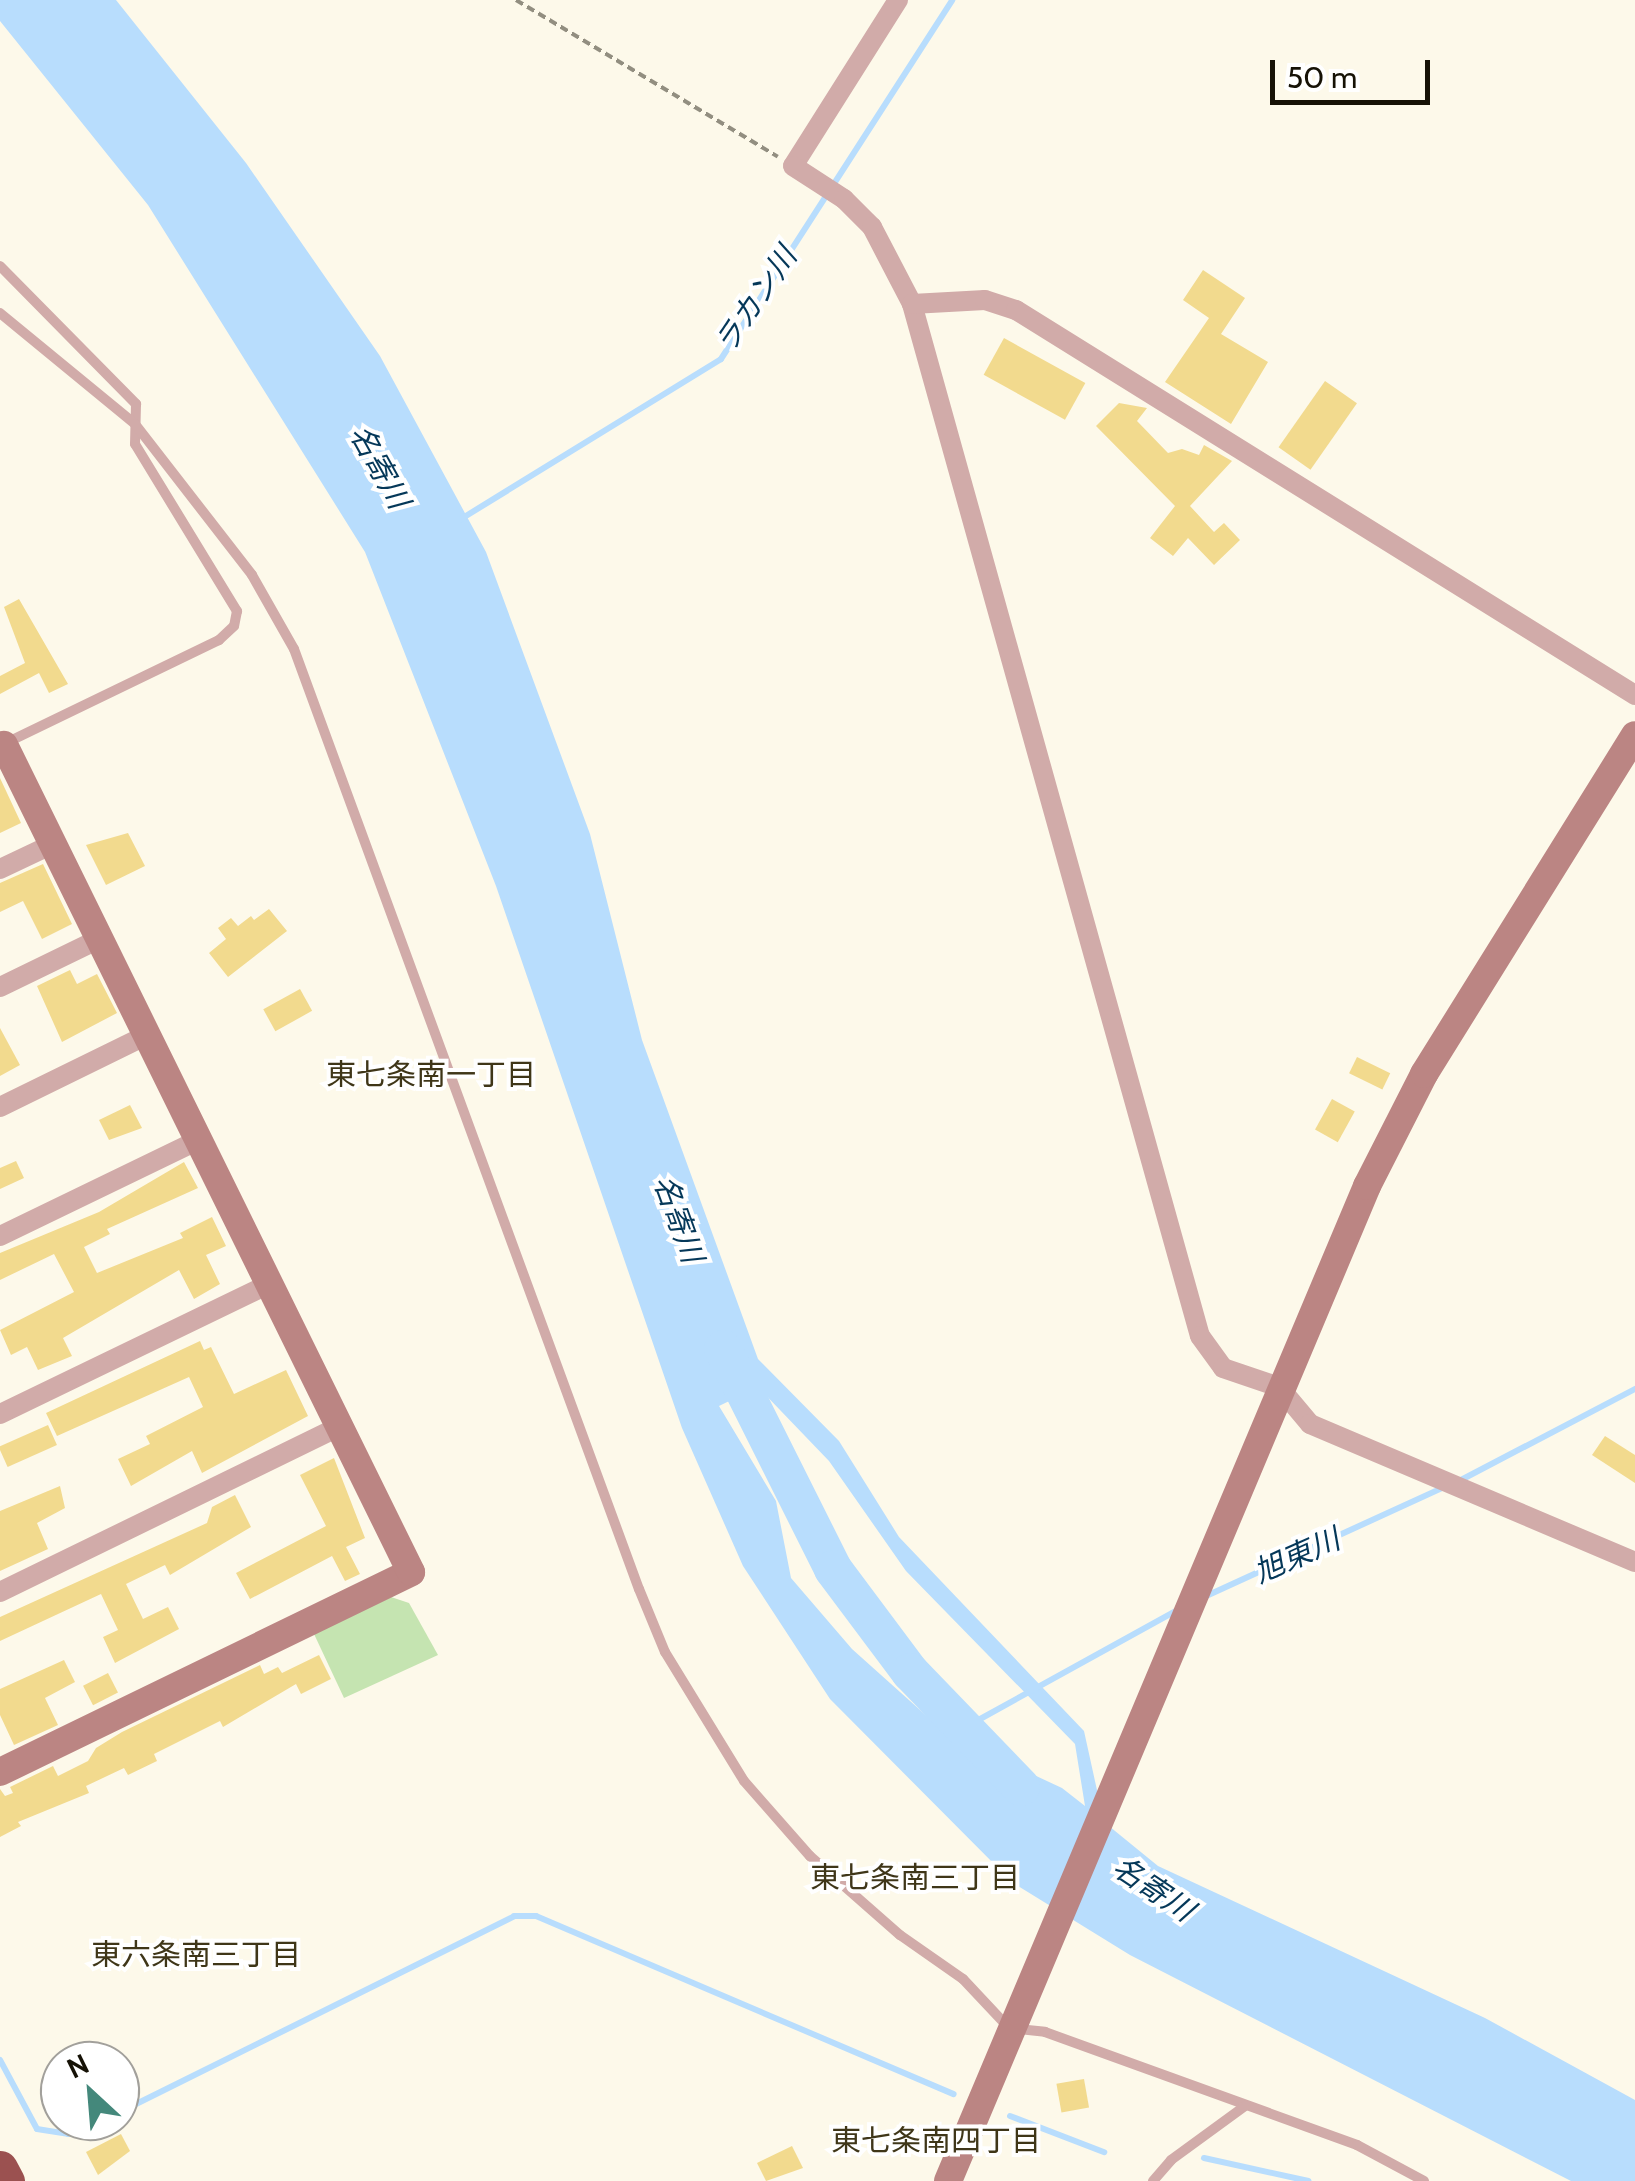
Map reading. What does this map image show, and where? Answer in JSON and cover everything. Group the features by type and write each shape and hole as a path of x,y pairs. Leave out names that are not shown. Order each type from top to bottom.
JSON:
{"highway":[{"path":"0,2168 6,2181"}],"street":[{"path":"898,0 793,166 844,199 872,227 912,304 1200,1336 1223,1368 1279,1388 1310,1424 1635,1562"},
{"path":"912,304 985,300 1016,310 1635,695"},
{"path":"948,2181 1264,1420 1424,1074 1635,735"},
{"path":"0,1772 410,1572 271,1283 2,745"},
{"path":"0,870 53,844"},
{"path":"0,986 99,938"},
{"path":"0,1107 147,1035"},
{"path":"0,1236 198,1140"},
{"path":"0,1414 271,1283"},
{"path":"0,1592 340,1426"}],"lane":[{"path":"0,266 136,404 135,444 237,610 234,626 219,640 2,745"},
{"path":"0,313 135,424 252,575 294,649 665,1652 744,1781 810,1856 900,1935 963,1979 1009,2028 1045,2032 1357,2145 1424,2181"},
{"path":"1152,2181 1171,2160 1245,2106"}],"path":[{"path":"516,0 793,166"}],"green space":[{"path":"391,1597 409,1603 438,1655 344,1698 314,1634"}],"water":[{"path":"0,0 116,0 246,163 380,356 486,552 590,834 642,1040 758,1359 839,1441 899,1537 1084,1731 1104,1822 1158,1866 1485,2018 1635,2100 1635,2181 1571,2181 1130,1955 1013,1883 830,1699 743,1566 682,1428 496,886 365,552 148,205 0,21","holes":["758,1387 829,1461 906,1571 1075,1744 1085,1806 1062,1788 948,1735 852,1649 791,1578 776,1501 719,1406"]}],"building":[{"path":"1203,270 1245,298 1221,334 1268,362 1231,424 1165,382 1209,318 1183,300"},
{"path":"1004,338 1085,383 1065,420 984,375"},
{"path":"1325,381 1357,403 1310,470 1279,447"},
{"path":"1119,403 1147,408 1137,421 1168,453 1182,449 1199,455 1204,445 1232,461 1190,506 1214,532 1224,523 1240,540 1214,565 1188,538 1173,556 1150,538 1175,506 1096,426"},
{"path":"19,599 68,684 49,693 39,673 0,694 0,676 25,663 4,607"},
{"path":"0,778 21,823 0,833"},
{"path":"128,833 145,866 106,885 86,845"},
{"path":"43,864 72,924 42,939 23,901 0,912 0,883"},
{"path":"269,909 287,931 228,977 209,953 226,939 218,928 231,918 238,926"},
{"path":"70,970 77,984 97,974 117,1013 62,1042 37,986"},
{"path":"300,989 312,1011 275,1031 263,1009"},
{"path":"0,1028 20,1065 0,1076"},
{"path":"1357,1057 1390,1073 1382,1089 1349,1073"},
{"path":"1332,1099 1355,1112 1338,1142 1315,1130"},
{"path":"130,1105 142,1128 109,1140 99,1120"},
{"path":"16,1161 24,1178 0,1189 0,1168"},
{"path":"184,1162 198,1188 107,1229 110,1234 84,1247 97,1273 183,1238 180,1233 212,1217 226,1246 206,1255 220,1284 194,1299 179,1270 63,1338 72,1356 38,1370 27,1347 11,1355 0,1330 74,1292 54,1254 0,1280 0,1253 99,1212"},
{"path":"200,1341 204,1350 211,1347 234,1394 286,1370 308,1416 202,1473 192,1451 131,1486 118,1459 150,1444 146,1436 203,1407 189,1377 57,1436 46,1413"},
{"path":"48,1425 57,1445 8,1467 0,1446"},
{"path":"1605,1436 1635,1455 1635,1483 1592,1455"},
{"path":"334,1458 365,1538 346,1547 360,1574 345,1581 332,1556 250,1599 236,1573 326,1526 300,1475"},
{"path":"60,1486 65,1508 37,1523 48,1549 0,1571 0,1511"},
{"path":"235,1495 251,1527 170,1575 165,1565 126,1584 143,1619 168,1607 179,1629 115,1663 103,1637 118,1630 101,1594 0,1641 0,1617 207,1523 212,1507"},
{"path":"319,1655 331,1679 301,1694 296,1684 223,1727 220,1721 154,1754 157,1761 128,1775 124,1768 86,1786 89,1793 18,1822 21,1826 0,1837 0,1789 5,1796 13,1793 10,1787 53,1766 58,1776 88,1761 96,1748 122,1732 260,1665 264,1674 278,1667 282,1673"},
{"path":"64,1660 75,1682 45,1698 58,1725 14,1745 0,1715 0,1689"},
{"path":"108,1673 118,1693 93,1705 83,1686"},
{"path":"1084,2079 1089,2108 1061,2112 1056,2084"},
{"path":"107,2141 125,2141 130,2151 98,2175 86,2152"},
{"path":"792,2146 803,2168 766,2181 757,2163"}],"waterway":[{"name":"ラカン川","path":"461,519 721,359 952,0"},
{"name":"名寄川","path":"723,1349 833,1569 910,1672 1021,1787"},
{"name":"旭東川","path":"1459,1481 1635,1389"},
{"name":"旭東川","path":"1204,1597 1447,1486"},
{"name":"旭東川","path":"962,1729 1179,1609"},
{"path":"140,2102 514,1916 536,1916 954,2094"},
{"path":"0,2060 40,2129"},
{"path":"1010,2116 1104,2152"},
{"path":"1204,2158 1309,2181"}],"district":[{"name":"東七条南一丁目","path":"431,1075"},
{"name":"東七条南三丁目","path":"915,1878"},
{"name":"東六条南三丁目","path":"196,1955"},
{"name":"東七条南四丁目","path":"936,2141"}]}
